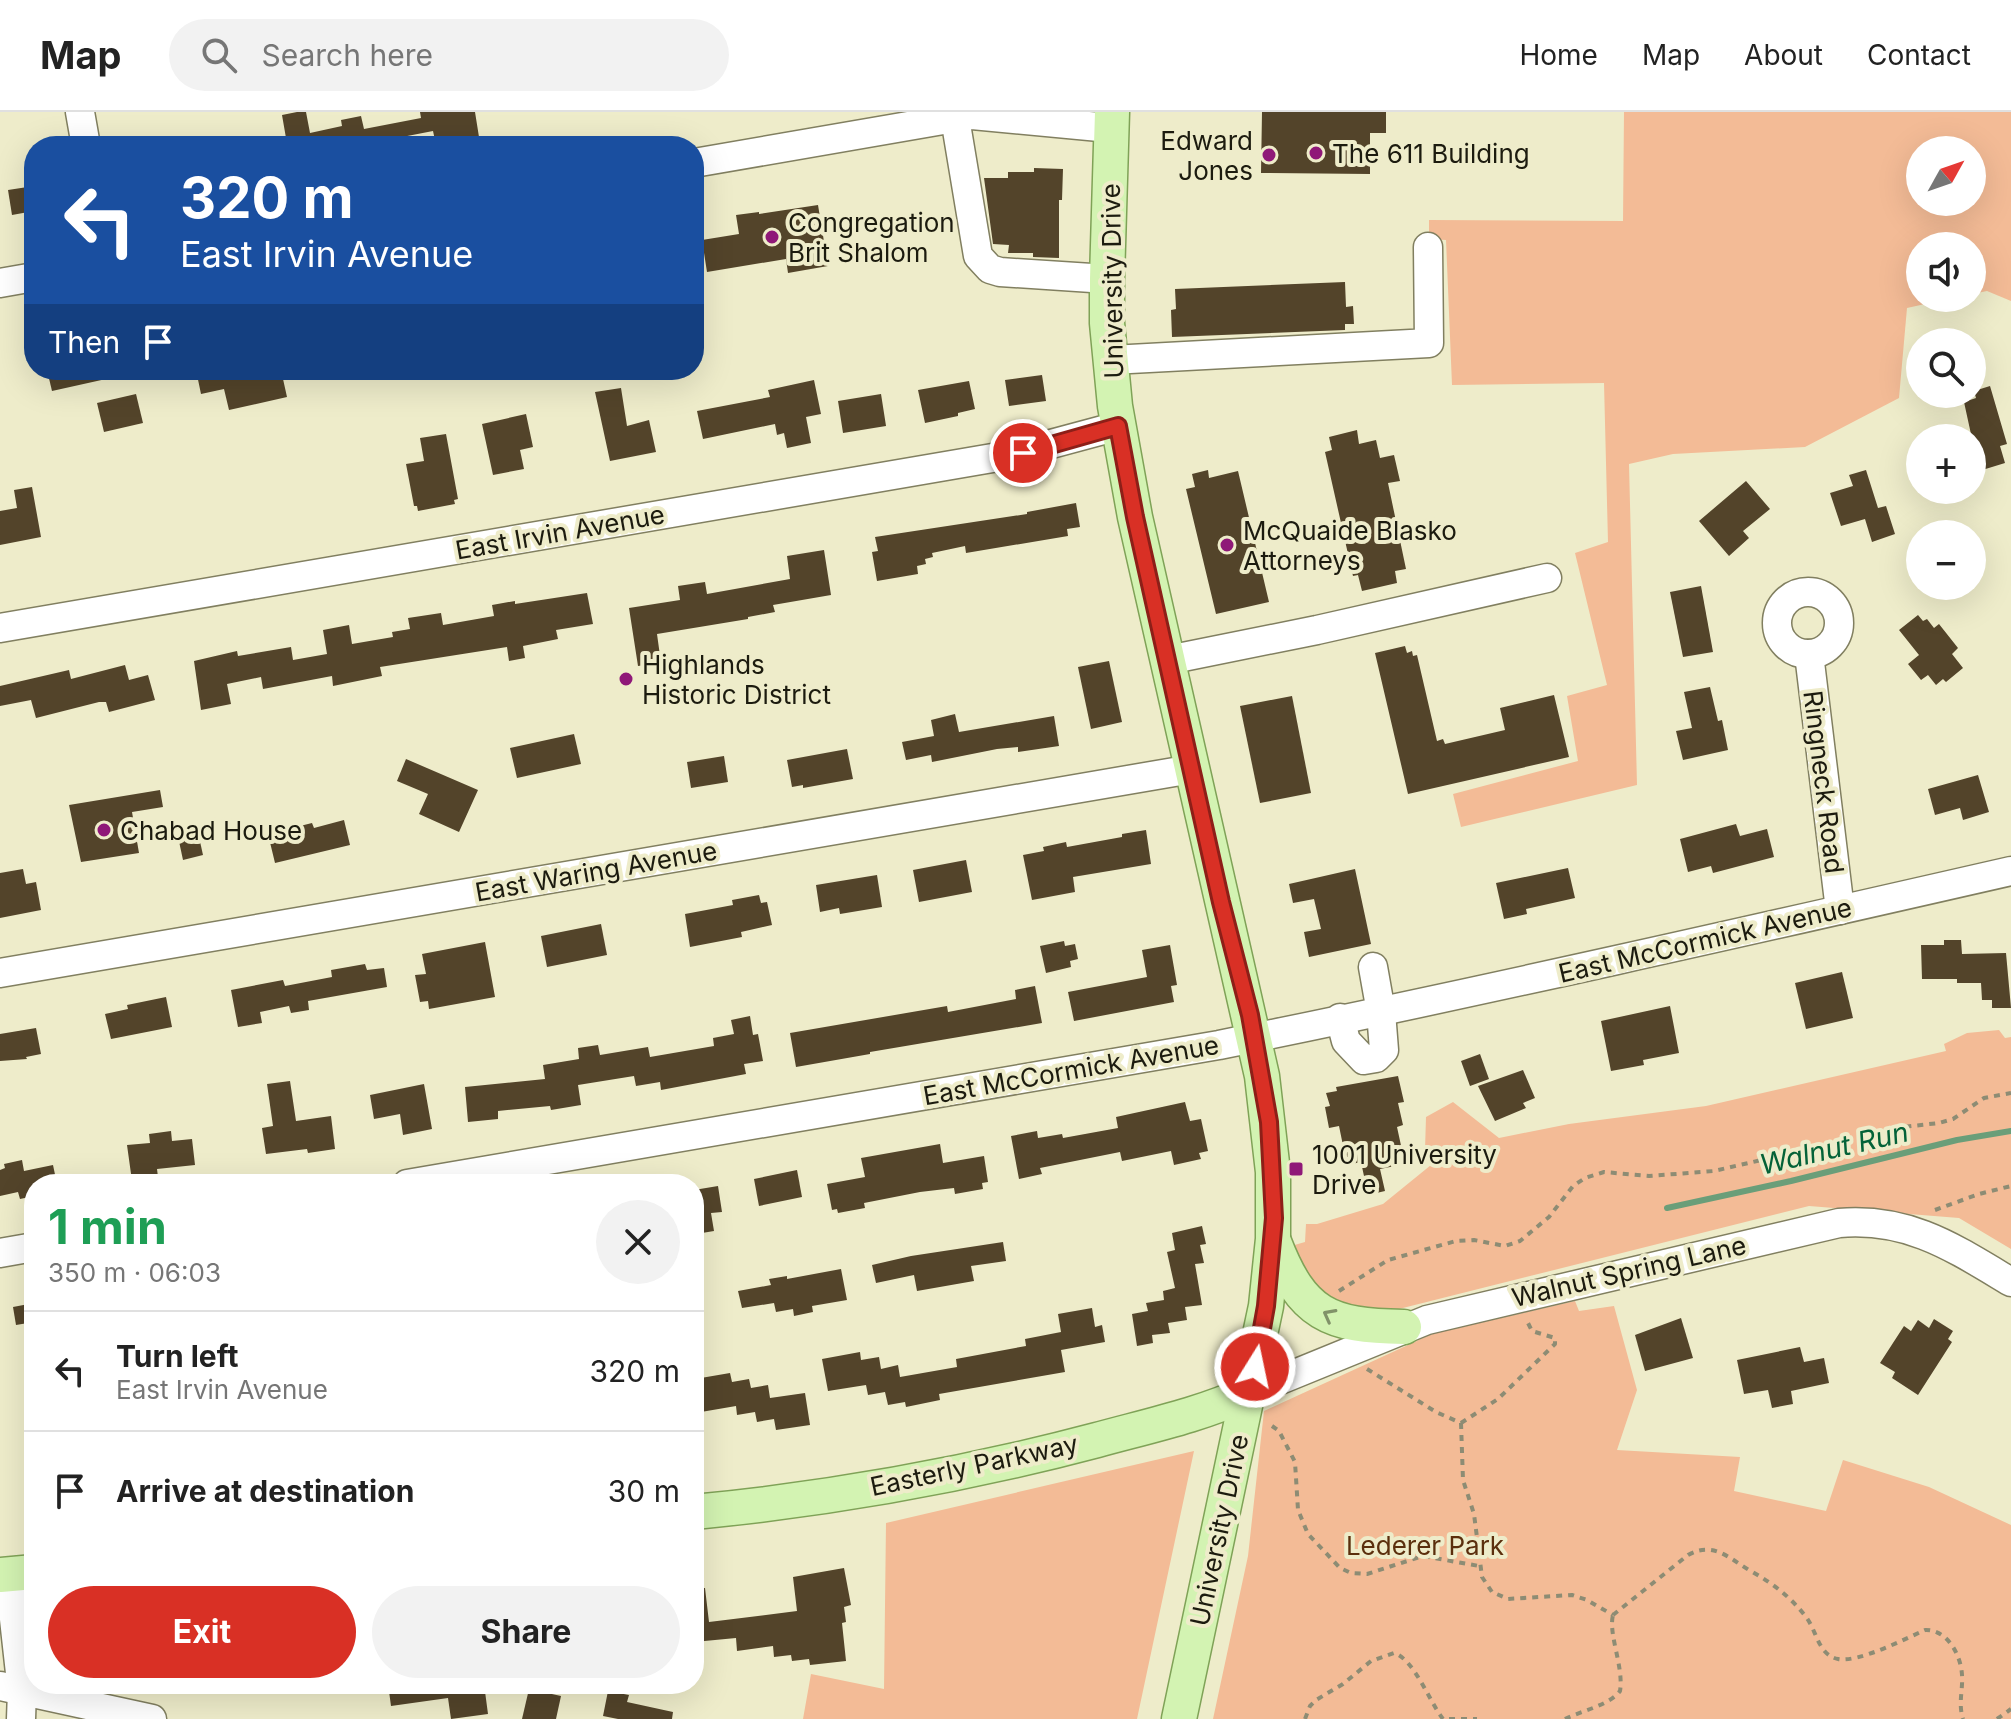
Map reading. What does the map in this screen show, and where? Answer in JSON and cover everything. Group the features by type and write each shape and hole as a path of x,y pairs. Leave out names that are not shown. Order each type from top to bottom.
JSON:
{"main road":[{"name":"University Drive","path":"1111,120 1107,279 1118,426 1135,517 1254,1037 1273,1172 1273,1239 1266,1306 1179,1719"},
{"path":"1273,1239 1291,1281 1306,1300 1320,1311 1338,1321 1355,1325 1404,1327"},
{"name":"Easterly Parkway","path":"704,1511 817,1496 967,1470 1215,1408 1248,1393"}],"street":[{"path":"80,112 84,136"},
{"path":"955,118 978,256 985,265 1007,273 1107,279"},
{"path":"704,161 955,118 1111,120"},
{"path":"1111,360 1429,343 1428,247"},
{"path":"0,283 24,279"},
{"name":"East Irvin Avenue","path":"0,628 1010,455 1118,426"},
{"path":"1168,660 1547,578"},
{"name":"Ringneck Road","path":"1809,654 1840,910"},
{"name":"East Waring Avenue","path":"0,973 1192,769"},
{"name":"East McCormick Avenue","path":"465,1174 1254,1037 1381,1012 2011,871"},
{"path":"1340,1018 1346,1041 1364,1060 1384,1050 1373,967"},
{"name":"Walnut Spring Lane","path":"1248,1393 1404,1327 1554,1288 1824,1226 1852,1222 1898,1226 1921,1232 2011,1282"},
{"path":"0,1253 24,1249"},
{"path":"14,1574 11,1688 21,1719"},
{"path":"38,1694 152,1719"}],"path":[{"path":"1331,1297 1388,1260 1456,1241 1474,1240 1505,1246 1520,1241 1549,1217 1573,1186 1604,1172 1649,1176 1714,1171 1903,1127 1939,1123 1953,1119 1984,1098 2011,1093"},
{"path":"1935,1210 2011,1186"},
{"path":"1461,1423 1498,1399 1554,1346 1555,1338 1534,1333 1527,1321"},
{"path":"1367,1369 1436,1412 1461,1423"},
{"path":"1461,1423 1463,1480 1474,1514 1479,1566 1484,1582 1499,1596 1516,1599 1572,1595 1613,1615"},
{"path":"1272,1426 1279,1431 1295,1462 1298,1510 1308,1534 1340,1568 1351,1573 1367,1574 1411,1559 1433,1556 1462,1565 1479,1566"},
{"path":"1565,1719 1606,1703 1620,1691 1618,1655 1611,1621 1613,1615 1688,1555 1701,1549 1718,1551 1771,1581 1807,1617 1824,1651 1831,1658 1852,1659 1925,1630 1936,1631 1952,1646 1962,1672 1959,1705 1963,1719"},
{"path":"1305,1719 1316,1700 1343,1684 1371,1661 1394,1653 1409,1662 1430,1702 1446,1719 1477,1719"},
{"path":"1997,1719 2011,1709"}],"green space":[{"path":"1624,112 2011,112 2011,301 1986,291 1986,232 1906,232 1907,312 1899,398 1805,447 1673,454 1629,464 1637,785 1461,827 1453,794 1578,761 1567,696 1607,685 1575,553 1608,542 1604,383 1452,385 1446,240 1429,239 1429,220 1623,221"},
{"path":"1999,1030 2005,1038 2011,1037 2011,1249 1959,1218 1809,1206 1379,1314 1318,1301 1291,1246 1305,1242 1306,1224 1317,1224 1383,1204 1431,1165 1425,1150 1426,1117 1453,1102 1499,1138 1569,1124 1706,1106 1946,1051 1944,1044 1967,1033"},
{"name":"Lederer Park","path":"1575,1301 1579,1311 1614,1306 1637,1390 1617,1450 1740,1457 1734,1491 1826,1511 1843,1460 1929,1487 2011,1525 2011,1719 1213,1719 1248,1556 1264,1411 1432,1334"},
{"path":"1194,1451 1137,1719 803,1719 811,1674 884,1689 886,1523"}],"building":[{"path":"306,112 310,133 342,126 341,120 361,116 364,129 421,118 420,112 475,112 479,136 434,136 433,131 407,136 286,136 282,115"},
{"name":"The 611 Building","path":"1262,112 1386,112 1386,133 1370,133 1370,174 1261,173"},
{"path":"1034,168 1063,169 1062,200 1059,200 1059,258 1033,257 1033,253 1008,253 1009,245 993,244 984,178 1008,178 1008,172 1034,172"},
{"path":"24,188 24,213 12,215 8,190"},
{"name":"Congregation Brit Shalom","path":"818,205 828,266 788,273 786,259 707,272 704,240 739,234 736,215"},
{"path":"1345,282 1346,307 1353,306 1354,324 1345,324 1345,330 1172,337 1171,310 1176,309 1175,289"},
{"path":"1042,375 1046,401 1009,406 1005,380"},
{"path":"49,380 102,380 52,391"},
{"path":"198,380 283,380 287,397 229,410 224,389 201,394"},
{"path":"814,380 821,414 806,417 811,443 787,448 784,433 777,435 775,424 703,439 697,411 770,397 768,390"},
{"path":"969,381 975,409 925,423 918,390"},
{"path":"1990,386 2007,444 2000,446 2005,463 1986,469 1986,424 1969,424 1965,408 1986,408 1986,387"},
{"path":"621,388 627,426 649,420 656,452 610,461 595,392"},
{"path":"136,394 143,423 104,432 97,403"},
{"path":"881,394 886,426 843,433 838,401"},
{"path":"526,414 533,447 520,450 524,469 493,475 482,424"},
{"path":"1357,430 1359,444 1376,440 1380,458 1394,455 1400,481 1388,483 1406,569 1395,571 1397,583 1362,591 1358,575 1353,576 1325,452 1332,450 1329,437"},
{"path":"446,434 458,499 454,500 455,504 418,511 414,506 406,464 424,461 420,438"},
{"name":"McQuaide Blasko Attorneys","path":"1208,470 1209,478 1238,471 1269,602 1216,614 1186,489 1195,487 1192,474"},
{"path":"1866,470 1878,508 1886,506 1895,534 1872,542 1865,519 1841,526 1830,493 1853,486 1849,475"},
{"path":"1746,481 1770,509 1743,531 1749,538 1729,556 1699,521"},
{"path":"32,487 41,537 0,545 0,511 17,508 14,490"},
{"path":"1076,503 1080,527 1067,529 1068,536 966,553 965,546 932,553 933,557 925,559 926,564 917,566 918,574 877,581 872,552 878,551 875,537 1027,514"},
{"path":"824,550 831,595 773,605 775,612 748,619 657,634 661,663 638,666 629,608 680,600 678,586 705,582 707,594 790,579 787,556"},
{"path":"1701,586 1713,652 1683,657 1670,592"},
{"path":"587,593 593,624 556,630 558,639 523,646 525,658 509,661 507,647 380,667 382,676 333,686 332,676 263,689 261,677 227,684 231,704 201,710 194,661 237,651 238,656 291,647 293,660 327,654 323,630 349,625 352,644 393,637 392,632 410,629 408,618 441,613 443,625 494,616 492,605"},
{"path":"1918,615 1923,621 1927,619 1934,628 1939,624 1958,648 1952,654 1963,668 1946,682 1943,679 1936,685 1928,675 1921,680 1908,664 1919,655 1899,630"},
{"path":"1405,646 1407,653 1412,651 1413,656 1417,655 1437,741 1443,739 1445,744 1505,730 1500,708 1554,695 1569,757 1408,794 1375,653"},
{"path":"1109,661 1122,722 1091,729 1078,667"},
{"path":"125,665 129,680 148,675 155,700 109,712 106,702 99,702 36,718 31,700 0,706 0,686 69,670 71,679"},
{"path":"1710,687 1718,721 1722,720 1728,750 1683,760 1676,731 1692,728 1684,692"},
{"path":"1292,696 1311,793 1260,803 1240,706"},
{"path":"955,714 959,732 1054,716 1059,746 1018,752 1018,747 997,749 932,762 931,755 906,760 902,742 934,736 931,720"},
{"path":"574,734 581,764 517,778 510,748"},
{"path":"847,749 853,779 803,788 803,785 792,787 787,760"},
{"path":"724,756 728,782 691,788 687,762"},
{"path":"406,759 478,790 459,832 419,814 428,794 397,781"},
{"path":"1978,775 1989,812 1963,820 1960,808 1935,815 1928,789"},
{"name":"Chabad House","path":"160,790 163,807 132,812 139,853 81,862 69,805"},
{"path":"344,820 350,845 275,863 268,834 312,823 314,828"},
{"path":"1736,824 1740,836 1767,829 1774,857 1713,873 1711,866 1688,872 1680,839"},
{"path":"197,828 203,855 183,860 177,832"},
{"path":"1146,830 1151,864 1073,877 1075,892 1032,900 1023,855 1066,842 1067,847"},
{"path":"966,860 972,892 919,902 913,870"},
{"path":"1568,868 1575,898 1526,909 1527,914 1504,919 1496,883"},
{"path":"23,869 26,884 36,882 41,910 0,918 0,873"},
{"path":"1355,869 1371,944 1309,957 1304,932 1321,929 1314,899 1293,903 1289,884"},
{"path":"877,875 882,907 840,914 839,908 820,912 816,885"},
{"path":"759,895 761,903 767,902 772,925 741,932 742,937 690,947 685,914 733,905 732,900"},
{"path":"601,924 607,955 547,967 541,936"},
{"path":"1944,940 1961,940 1962,954 2006,953 2011,1008 1992,1008 1992,1000 1982,1000 1981,983 1922,979 1921,945 1944,945"},
{"path":"1064,941 1065,946 1075,944 1078,959 1070,961 1071,967 1046,973 1040,946"},
{"path":"485,942 495,997 429,1009 428,1001 420,1002 415,975 426,974 422,954"},
{"path":"1170,945 1177,985 1171,986 1174,1002 1074,1021 1068,992 1147,977 1142,950"},
{"path":"365,964 367,970 384,968 387,987 308,1001 309,1010 291,1013 289,1006 260,1012 262,1023 238,1027 231,990 283,980 285,986 332,977 331,970"},
{"path":"1842,972 1853,1018 1806,1029 1795,983"},
{"path":"1035,986 1042,1023 796,1067 790,1033 947,1006 948,1012 1016,999 1015,990"},
{"path":"166,997 172,1027 111,1039 105,1014 128,1009 127,1005"},
{"path":"1670,1006 1679,1053 1643,1060 1644,1065 1611,1071 1601,1021"},
{"path":"750,1016 753,1035 758,1034 763,1061 744,1064 746,1074 661,1090 660,1082 636,1086 634,1076 578,1085 581,1105 551,1110 550,1106 498,1111 498,1119 468,1122 465,1087 545,1079 543,1065 579,1059 578,1048 598,1045 600,1055 648,1047 650,1057 714,1046 713,1038 734,1034 731,1020"},
{"path":"36,1028 41,1054 27,1059 0,1061 0,1034"},
{"path":"1480,1054 1489,1079 1470,1086 1461,1061"},
{"path":"1523,1070 1535,1098 1523,1103 1526,1108 1495,1121 1478,1086"},
{"path":"1398,1076 1404,1102 1398,1103 1403,1125 1397,1127 1405,1164 1380,1169 1385,1191 1368,1195 1361,1162 1347,1165 1339,1126 1329,1128 1325,1107 1330,1106 1326,1093 1337,1091 1336,1087"},
{"path":"290,1081 296,1121 331,1116 335,1149 266,1154 262,1128 273,1126 267,1084"},
{"path":"424,1084 432,1129 403,1135 400,1114 374,1119 370,1095"},
{"path":"1185,1102 1190,1121 1201,1119 1208,1151 1199,1153 1201,1159 1174,1165 1171,1151 1122,1161 1120,1152 1040,1168 1042,1174 1019,1179 1011,1136 1037,1131 1038,1138 1062,1134 1063,1138 1118,1128 1116,1117"},
{"path":"171,1131 172,1141 192,1139 195,1165 157,1169 158,1174 131,1174 127,1145 150,1143 149,1134"},
{"path":"940,1144 943,1163 984,1156 988,1182 982,1183 983,1189 955,1194 954,1188 920,1192 864,1203 865,1208 838,1213 837,1209 832,1210 827,1184 865,1177 861,1158"},
{"path":"22,1160 24,1171 53,1165 55,1174 24,1174 24,1198 20,1199 18,1192 0,1196 0,1170 5,1168 4,1164"},
{"path":"797,1170 802,1197 759,1206 754,1179"},
{"path":"718,1186 722,1212 711,1213 714,1231 704,1233 704,1188"},
{"path":"1202,1226 1206,1244 1200,1245 1204,1263 1195,1264 1202,1305 1185,1307 1187,1320 1168,1323 1170,1333 1152,1335 1153,1343 1137,1346 1132,1314 1148,1311 1146,1303 1164,1300 1163,1291 1175,1288 1167,1252 1175,1250 1172,1233"},
{"path":"1003,1242 1006,1261 971,1266 974,1281 917,1291 914,1275 876,1283 872,1265"},
{"path":"841,1269 847,1300 812,1306 813,1312 794,1316 793,1309 776,1312 774,1303 742,1308 738,1291 771,1285 769,1279 787,1276 787,1279"},
{"path":"24,1305 24,1324 16,1325 13,1307"},
{"path":"1092,1308 1095,1327 1102,1325 1105,1342 1061,1350 1065,1372 939,1394 940,1400 906,1407 905,1402 888,1405 885,1392 868,1395 866,1385 828,1391 822,1359 860,1352 861,1360 879,1357 881,1369 898,1365 900,1377 957,1367 956,1359 1026,1346 1025,1339 1061,1332 1058,1314"},
{"path":"1681,1318 1693,1358 1645,1371 1635,1335"},
{"path":"1934,1319 1953,1331 1948,1339 1952,1342 1918,1395 1892,1378 1895,1372 1880,1363 1904,1326 1911,1331 1918,1320 1929,1328"},
{"path":"1800,1347 1804,1362 1824,1358 1829,1383 1791,1391 1793,1404 1772,1408 1768,1390 1744,1394 1737,1360"},
{"path":"730,1373 732,1382 749,1379 751,1388 768,1385 770,1398 805,1393 810,1425 776,1430 774,1419 757,1422 755,1412 737,1415 736,1406 704,1411 704,1377"},
{"path":"844,1568 851,1605 844,1607 846,1622 842,1623 846,1661 810,1665 809,1659 792,1661 791,1655 774,1657 773,1646 737,1651 736,1638 704,1641 704,1588 709,1622 797,1611 793,1577"},
{"path":"389,1694 485,1694 488,1714 451,1719 448,1698 391,1706"},
{"path":"528,1694 561,1696 556,1719 522,1719"},
{"path":"607,1694 629,1695 627,1702 673,1712 672,1719 603,1716"}],"waterway":[{"name":"Walnut Run","path":"1667,1208 1957,1140 2011,1131"}],"place":[{"name":"The 611 Building","path":"1316,153"},
{"name":"Edward Jones","path":"1269,155"},
{"name":"Congregation Brit Shalom","path":"772,237"},
{"name":"McQuaide Blasko Attorneys","path":"1227,545"},
{"name":"Highlands Historic District","path":"626,679"},
{"name":"Chabad House","path":"104,830"},
{"name":"1001 University Drive","path":"1296,1169"}],"route":[{"path":"1023,453 1118,426 1135,517 1221,902 1250,1015 1269,1122 1274,1218 1266,1306 1255,1367"}]}
